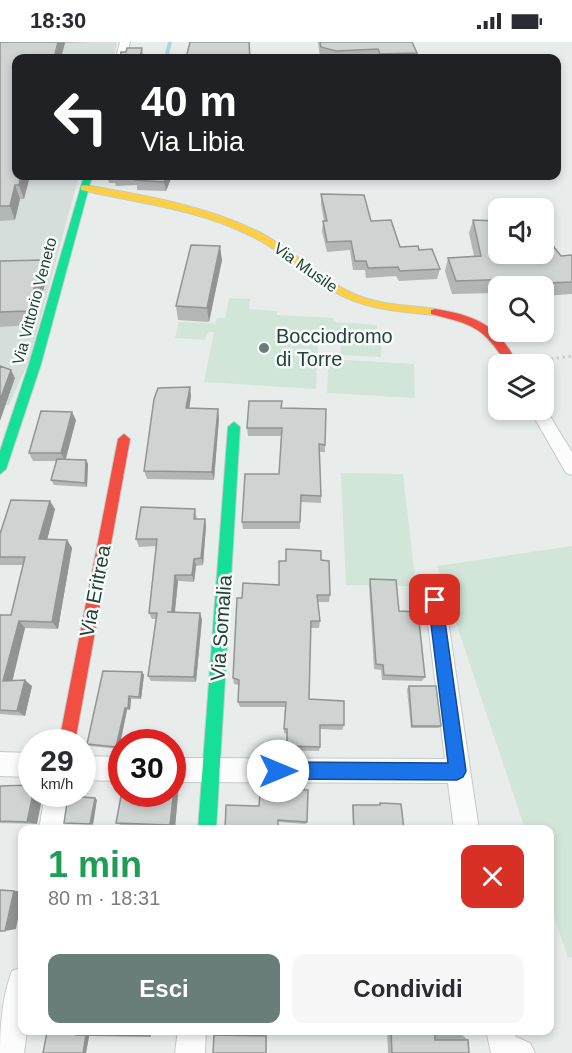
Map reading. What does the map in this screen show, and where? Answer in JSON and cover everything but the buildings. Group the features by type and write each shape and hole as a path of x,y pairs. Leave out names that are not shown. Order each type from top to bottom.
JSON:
{"street":[{"name":"Via Musile","path":"86,182 232,223 277,245 323,280 349,296 371,304 455,315 474,321 492,334 505,354"},
{"name":"Via Vittorio Veneto","path":"0,469 35,364 86,182"},
{"path":"544,420 572,468"},
{"name":"Via Somalia","path":"207,825 234,427"},
{"name":"Via Eritrea","path":"69,729 124,439"},
{"path":"435,600 466,825"},
{"path":"0,764 18,765"},
{"path":"186,770 457,771"},
{"path":"52,825 55,807"},
{"path":"9,1053 18,1003"},
{"path":"190,1053 192,1035"},
{"path":"501,1035 503,1046 520,1053"}],"path":[{"path":"554,358 572,356"}],"shaded area":[{"path":"0,42 117,42 115,54 12,54 12,180 78,180 29,361 9,405 0,405"}],"green space":[{"name":"Bocciodromo di Torre","path":"229,298 250,299 249,309 277,311 277,315 333,318 334,322 377,325 377,335 382,336 381,357 341,355 341,339 318,339 316,389 204,382 214,332 208,332 205,340 175,338 179,322 215,323 217,318 225,318"},
{"path":"329,359 414,364 415,398 327,393"},
{"path":"341,473 403,474 416,586 346,585"},
{"path":"572,546 572,957 568,958 554,917 554,825 524,825 437,566"}],"waterway":[{"path":"167,54 170,42"}],"traffic: fast":[{"path":"0,469 35,364 87,180"},
{"path":"207,825 234,427"}],"traffic: slow":[{"path":"84,188 148,200 211,216 251,232 277,246 325,282 350,296 381,305 435,312"}],"traffic: jam":[{"path":"435,312 463,318 482,326 505,354"},
{"path":"69,729 124,439"}],"place":[{"name":"Bocciodromo di Torre","path":"264,348"}],"route":[{"path":"278,771 457,771 435,600"}]}
